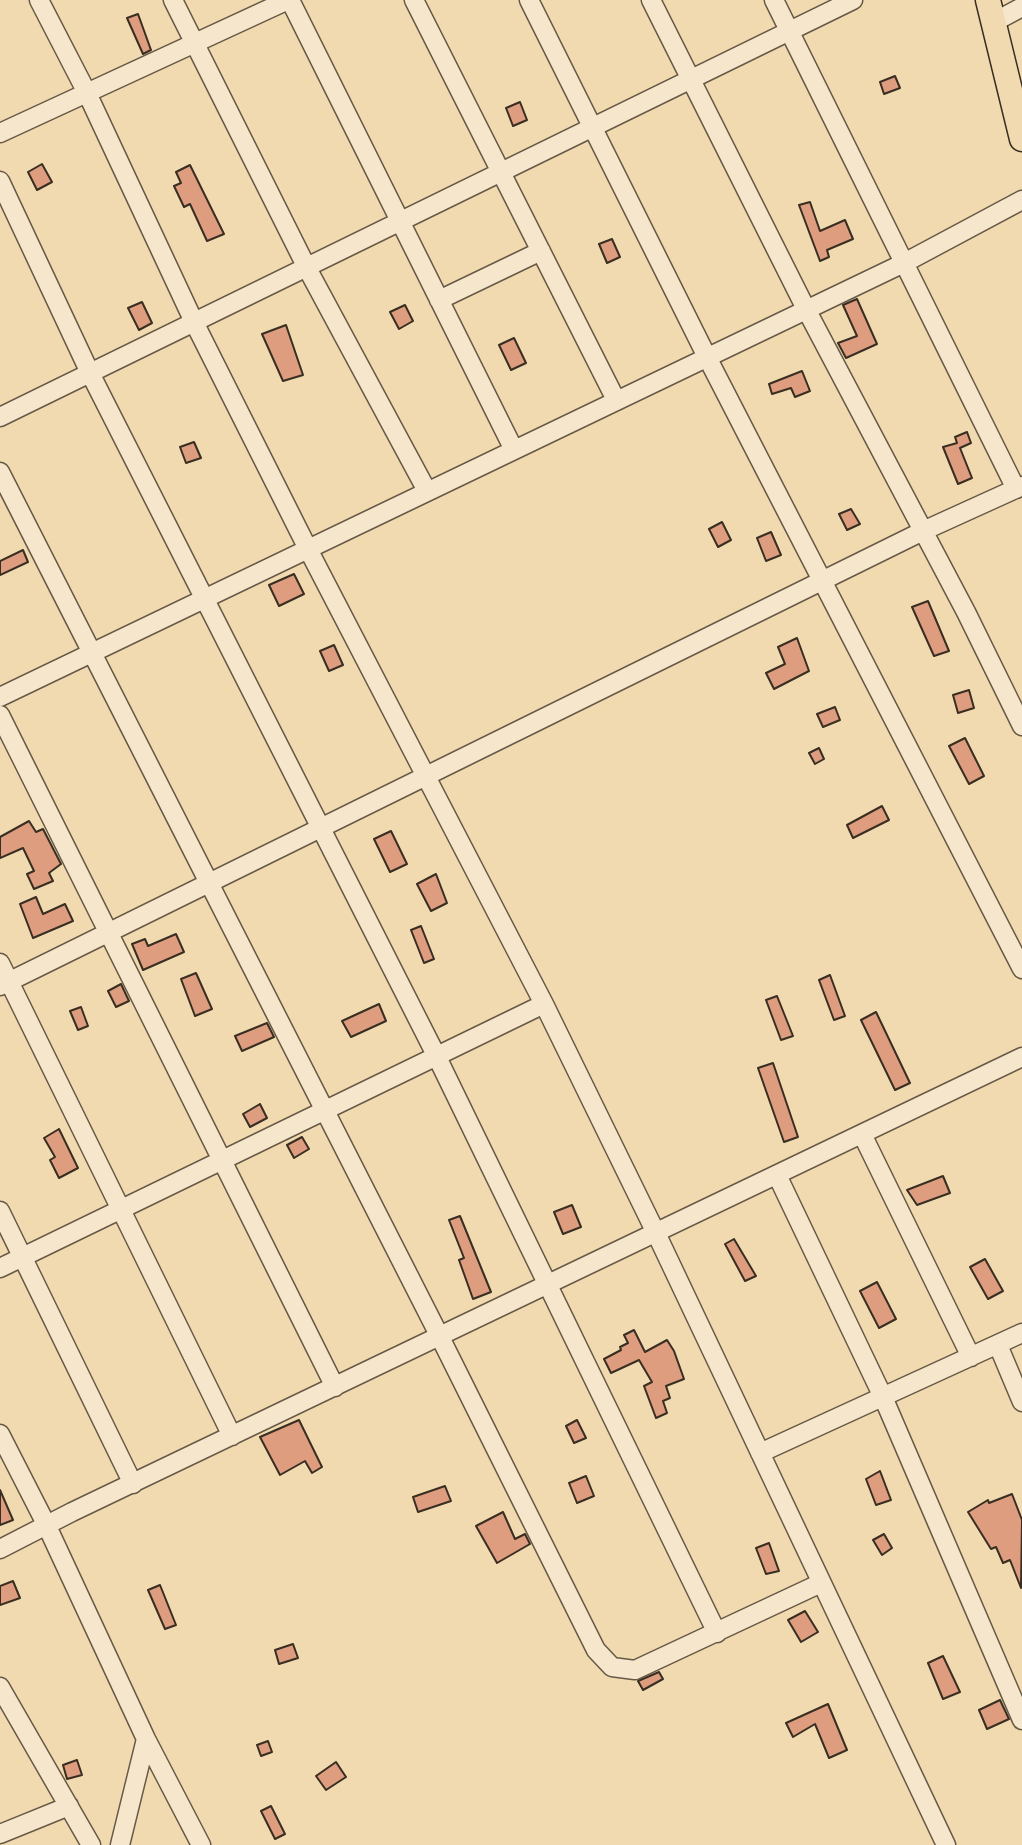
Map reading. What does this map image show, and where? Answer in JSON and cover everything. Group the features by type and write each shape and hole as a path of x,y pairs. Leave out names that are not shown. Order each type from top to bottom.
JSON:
{"main road":[{"path":"991,11 1022,139"}],"street":[{"path":"39,0 87,93 194,322 308,549 544,1004 946,1845"},
{"path":"173,0 307,268 427,491"},
{"path":"0,133 289,0 514,450"},
{"path":"414,0 616,400"},
{"path":"529,0 707,357 1022,969"},
{"path":"651,0 806,309 1022,726"},
{"path":"4,984 923,531 1019,488 774,0"},
{"path":"0,417 853,0"},
{"path":"991,11 1022,7"},
{"path":"0,181 90,373 437,1057 717,1633"},
{"path":"0,697 906,262 1022,200"},
{"path":"439,300 541,251"},
{"path":"0,472 596,1650 612,1667 635,1670 821,1583"},
{"path":"0,715 335,1387"},
{"path":"0,963 4,984 121,1210 232,1436"},
{"path":"0,1268 544,1004"},
{"path":"0,1549 46,1524 1022,1057"},
{"path":"862,1134 971,1357"},
{"path":"777,1175 883,1397 1022,1720"},
{"path":"0,1211 133,1484"},
{"path":"760,1453 1022,1333"},
{"path":"998,1345 1022,1402"},
{"path":"0,1434 46,1524 146,1739 201,1845"},
{"path":"0,1687 9,1721 69,1806 91,1845"},
{"path":"120,1845 146,1739"},
{"path":"0,1834 69,1806"}],"building":[{"path":"138,14 151,50 143,54 127,18"},
{"path":"895,76 900,88 884,94 880,82"},
{"path":"520,102 527,120 513,126 506,108"},
{"path":"42,164 52,182 37,190 28,172"},
{"path":"190,165 224,234 207,241 190,204 184,207 174,186 181,183 176,172"},
{"path":"810,202 820,231 845,220 853,239 827,250 829,257 820,261 799,205"},
{"path":"612,239 620,257 607,263 599,244"},
{"path":"857,299 877,344 846,358 838,343 857,336 843,305"},
{"path":"142,302 152,323 139,330 128,308"},
{"path":"405,305 413,321 399,329 390,312"},
{"path":"286,325 303,375 283,381 262,334"},
{"path":"514,338 526,363 511,370 499,345"},
{"path":"802,371 810,391 795,397 791,388 772,394 769,384"},
{"path":"967,432 971,443 960,448 972,478 958,484 943,447 957,443 955,437"},
{"path":"194,442 201,458 186,463 180,447"},
{"path":"851,509 860,524 847,530 839,514"},
{"path":"722,522 731,540 718,547 709,529"},
{"path":"771,532 781,555 766,561 757,538"},
{"path":"23,550 28,562 0,575 0,561"},
{"path":"294,574 304,594 279,606 269,585"},
{"path":"928,601 949,651 934,656 912,607"},
{"path":"797,638 809,671 774,689 766,673 785,664 778,647"},
{"path":"334,645 343,665 329,671 320,651"},
{"path":"969,690 974,708 958,713 953,695"},
{"path":"835,707 840,720 823,727 817,714"},
{"path":"965,738 984,776 969,784 949,746"},
{"path":"819,748 824,759 815,764 809,753"},
{"path":"882,806 889,820 853,838 847,825"},
{"path":"29,821 36,832 43,829 61,864 49,873 53,881 34,889 27,874 34,871 23,848 0,858 0,837"},
{"path":"391,831 407,864 390,872 374,839"},
{"path":"436,874 447,903 431,911 417,884"},
{"path":"36,897 43,914 65,904 73,921 33,938 20,904"},
{"path":"421,926 434,959 424,963 411,930"},
{"path":"176,934 184,952 143,970 132,944 145,939 148,946"},
{"path":"196,973 212,1009 195,1016 181,979"},
{"path":"830,975 845,1016 834,1020 819,980"},
{"path":"121,984 129,1001 116,1007 108,991"},
{"path":"777,996 793,1036 781,1040 766,1000"},
{"path":"379,1004 386,1021 351,1037 342,1021"},
{"path":"81,1007 88,1026 78,1030 70,1011"},
{"path":"876,1012 910,1083 895,1090 861,1020"},
{"path":"267,1023 274,1037 242,1051 235,1036"},
{"path":"773,1063 798,1137 784,1142 758,1068"},
{"path":"260,1104 267,1118 250,1127 243,1114"},
{"path":"59,1129 78,1168 59,1178 50,1160 55,1157 44,1138"},
{"path":"302,1137 309,1149 294,1158 287,1145"},
{"path":"943,1176 950,1193 917,1205 907,1190"},
{"path":"572,1205 581,1227 563,1234 554,1212"},
{"path":"460,1216 491,1292 473,1299 459,1260 464,1258 449,1220"},
{"path":"734,1239 756,1276 745,1281 725,1244"},
{"path":"985,1259 1003,1291 988,1299 970,1267"},
{"path":"877,1282 896,1319 879,1328 860,1291"},
{"path":"634,1330 645,1352 667,1340 684,1379 666,1386 670,1398 663,1401 667,1413 656,1418 644,1386 652,1382 639,1360 611,1373 604,1359 621,1350 620,1347 628,1343 624,1335"},
{"path":"299,1420 322,1467 312,1473 305,1461 280,1475 260,1437"},
{"path":"577,1420 586,1438 574,1443 566,1426"},
{"path":"880,1471 891,1500 876,1505 866,1479"},
{"path":"586,1476 594,1496 577,1503 569,1483"},
{"path":"445,1486 451,1501 418,1512 413,1497"},
{"path":"0,1490 13,1520 0,1525"},
{"path":"1012,1494 1022,1520 1021,1588 1010,1560 1003,1563 996,1547 991,1549 968,1512 988,1500 989,1503"},
{"path":"503,1512 515,1539 525,1534 530,1544 497,1563 476,1526"},
{"path":"884,1534 892,1548 882,1555 873,1540"},
{"path":"769,1543 779,1571 766,1574 756,1548"},
{"path":"13,1581 20,1598 0,1605 0,1586"},
{"path":"160,1585 176,1625 165,1629 148,1590"},
{"path":"805,1611 818,1632 801,1642 788,1620"},
{"path":"293,1644 298,1658 279,1664 275,1650"},
{"path":"943,1656 960,1692 943,1699 928,1663"},
{"path":"659,1672 663,1679 643,1690 638,1681"},
{"path":"1000,1700 1009,1719 987,1729 979,1710"},
{"path":"828,1704 847,1750 829,1758 815,1724 793,1737 786,1723"},
{"path":"268,1741 272,1752 261,1756 257,1745"},
{"path":"77,1760 82,1775 67,1779 63,1765"},
{"path":"336,1762 346,1777 326,1790 316,1776"},
{"path":"271,1806 285,1834 275,1839 261,1811"}]}
